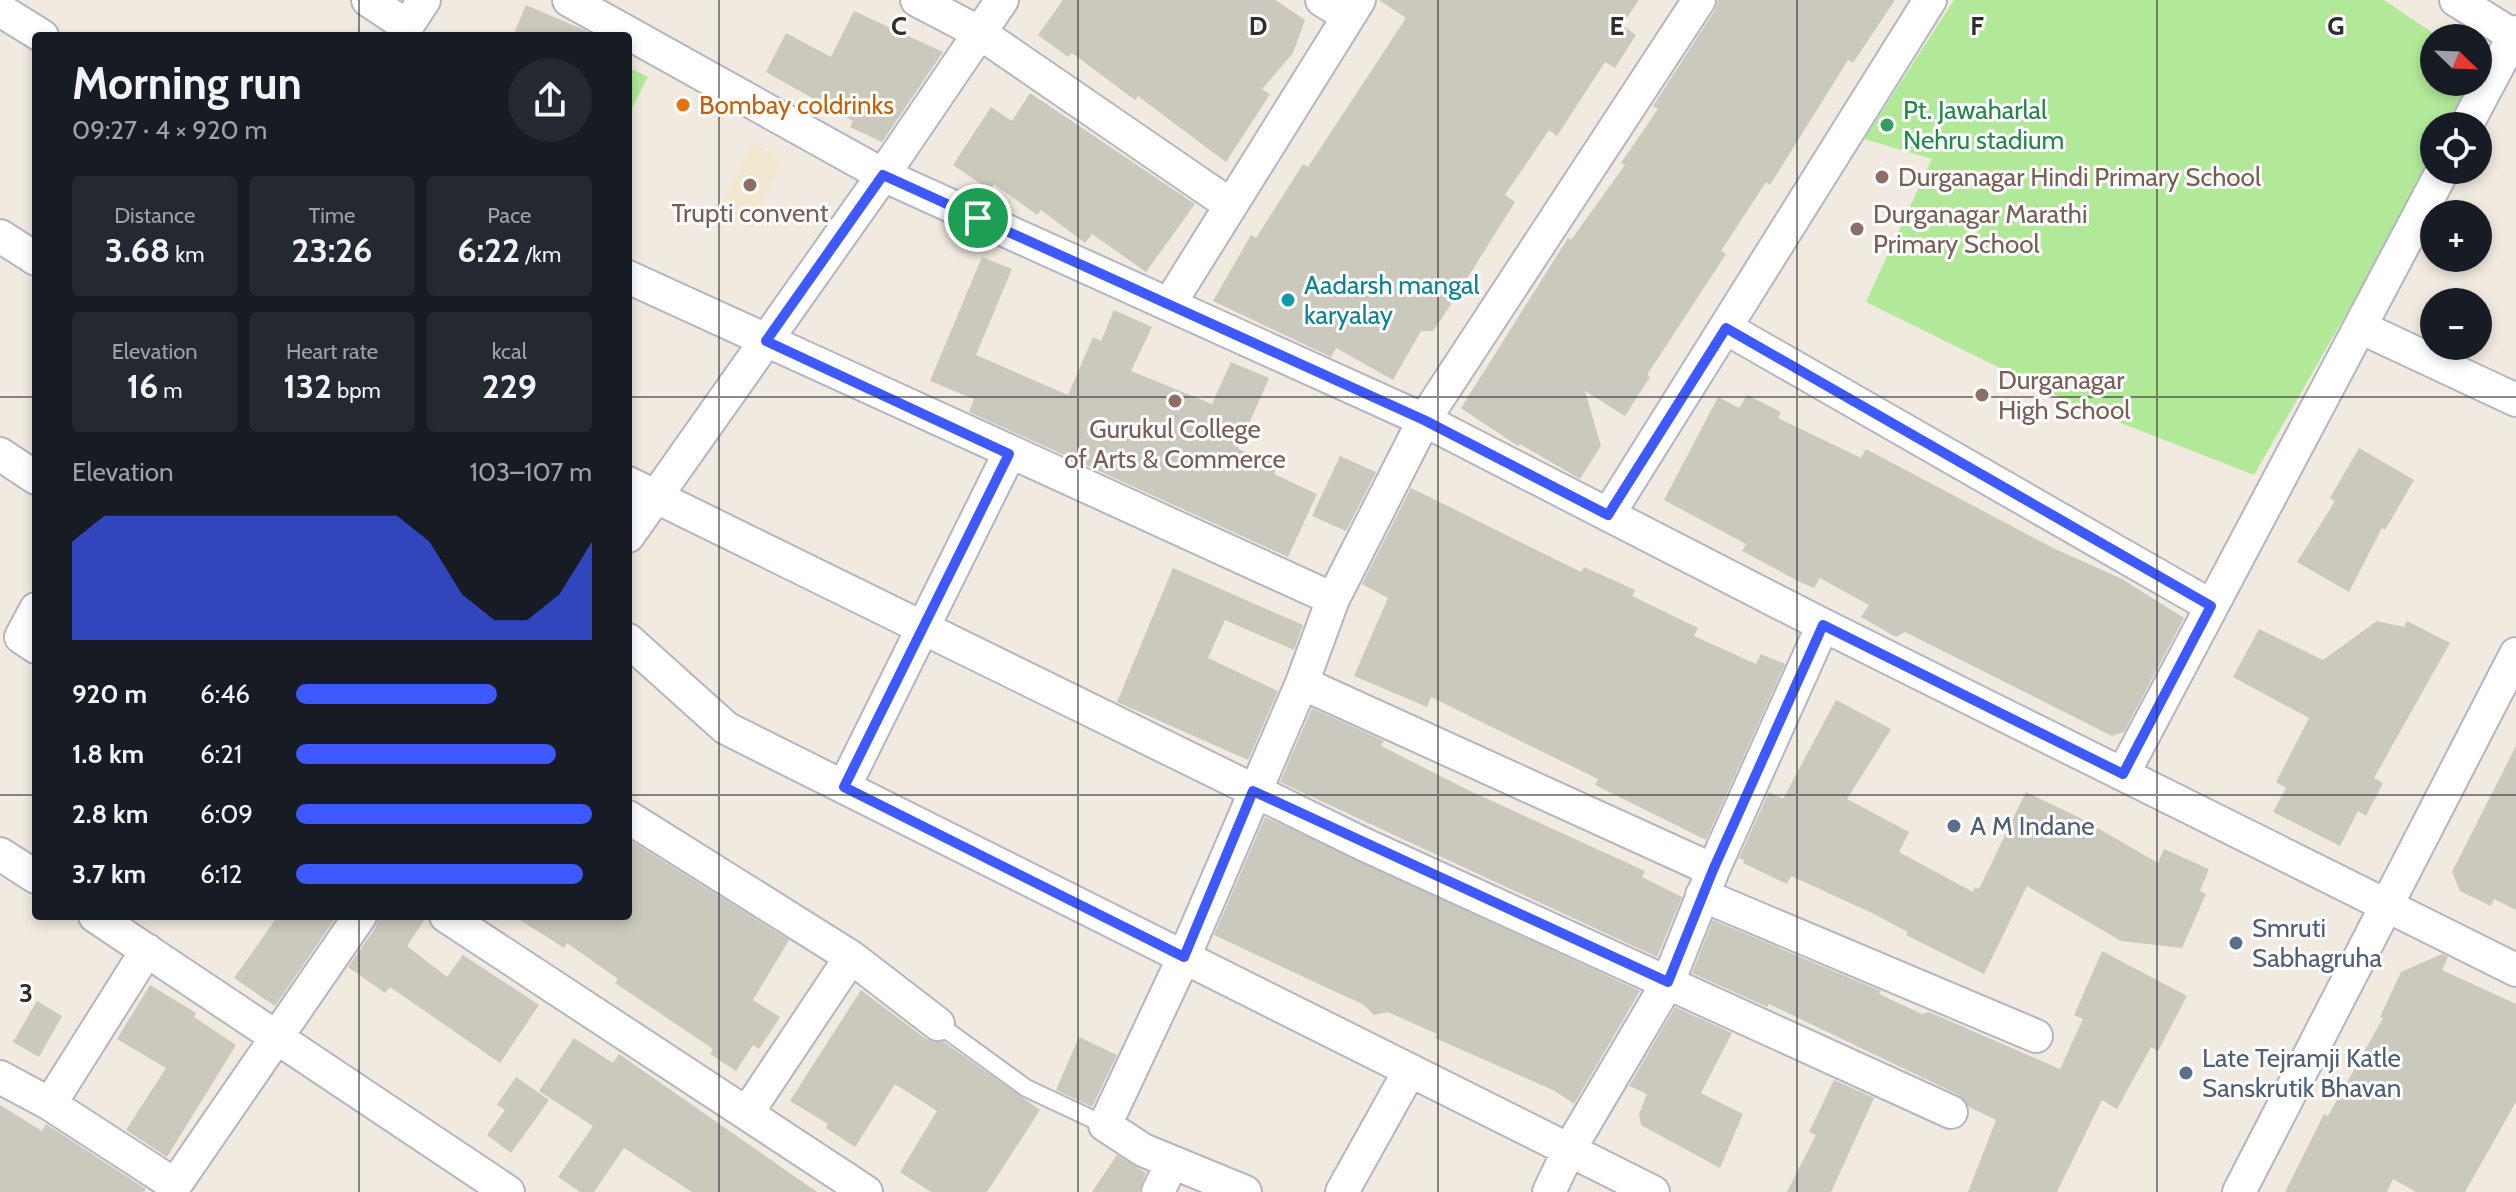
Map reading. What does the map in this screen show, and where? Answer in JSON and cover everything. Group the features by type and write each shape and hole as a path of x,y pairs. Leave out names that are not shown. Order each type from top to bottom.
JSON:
{"street":[{"path":"368,0 410,21"},
{"path":"569,0 626,32"},
{"path":"917,0 980,33 1229,204"},
{"path":"632,523 642,491 766,341 1002,0"},
{"path":"1245,1192 1143,1150 1105,1125 1184,957 1302,683 1333,599 1424,420 1699,0"},
{"path":"1608,515 1930,0"},
{"path":"2456,0 2515,34 2473,112"},
{"path":"1170,303 1343,5"},
{"path":"0,10 36,32"},
{"path":"632,35 883,175 1424,420 1823,625 2516,970"},
{"path":"2123,774 2436,184"},
{"path":"0,236 32,256"},
{"path":"632,279 1009,454 1333,599"},
{"path":"2360,327 2516,400"},
{"path":"1726,328 2211,606"},
{"path":"0,454 32,475"},
{"path":"844,787 1009,454"},
{"path":"642,491 1253,791 1951,1112"},
{"path":"1549,1192 1569,1150 1668,982 1707,882 1823,625"},
{"path":"632,644 726,728 1653,1192"},
{"path":"2239,1192 2516,654"},
{"path":"1302,683 1707,882 2036,1036"},
{"path":"632,820 851,957 938,1024"},
{"path":"0,854 32,874"},
{"path":"101,920 508,1192"},
{"path":"0,1077 50,1104 164,1185 357,920"},
{"path":"452,920 866,1192"},
{"path":"50,1104 147,950"},
{"path":"747,1113 851,957"},
{"path":"1342,1192 1410,1070"},
{"path":"1158,1192 1172,1162"}],"lane":[{"path":"938,1024 1026,1088 1105,1125"}],"shaded area":[{"name":"Trupti convent","path":"751,144 782,157 752,229 717,212"}],"green space":[{"path":"1954,0 2384,0 2420,24 2420,96 2470,96 2461,112 2420,112 2420,184 2254,475 2075,405 1866,302 1932,159 1864,139"},
{"path":"632,69 648,77 632,108"}],"building":[{"path":"1063,0 1275,0 1305,20 1293,53 1262,89 1270,94 1226,162 1138,96 1135,100 1072,53 1068,57 1038,35"},
{"path":"1379,0 1639,0 1622,25 1636,35 1615,68 1605,62 1557,136 1549,130 1505,195 1515,202 1433,331 1421,331 1393,380 1336,348 1331,357 1213,301 1251,235 1256,238 1303,164 1308,167 1406,18"},
{"path":"1718,0 1895,0 1853,63 1848,60 1770,185 1766,182 1721,251 1726,254 1647,375 1650,377 1625,416 1585,391 1601,446 1580,479 1520,444 1518,446 1461,408 1568,238 1571,240 1625,165 1621,163 1658,109 1653,106 1715,10"},
{"path":"526,5 588,32 515,32"},
{"path":"854,11 943,52 882,142 850,127 853,121 766,72 786,33 831,57"},
{"path":"1030,93 1195,204 1146,272 1092,234 1085,243 1041,210 1037,215 994,184 990,190 953,165 991,107 1012,121"},
{"path":"982,257 1012,269 976,355 1068,395 1093,337 1101,341 1114,310 1152,327 1131,371 1212,404 1231,362 1269,378 1238,449 1278,465 1274,474 1317,494 1288,557 969,412 974,399 930,381"},
{"path":"1747,395 1781,412 1778,418 1861,458 1866,449 2053,548 2122,579 2184,618 2124,732 2112,736 1905,632 1896,637 1861,617 1869,605 1820,578 1814,588 1798,581 1742,551 1746,544 1664,500 1718,397 1739,408"},
{"path":"2359,448 2414,480 2385,530 2382,528 2349,592 2297,562 2335,501 2330,498"},
{"path":"1340,456 1376,472 1346,531 1312,516"},
{"path":"1411,488 1581,572 1584,567 1635,590 1632,596 1698,628 1694,636 1756,664 1761,654 1785,664 1706,840 1595,785 1598,779 1431,697 1427,707 1354,676 1388,598 1362,584"},
{"path":"1173,568 1303,625 1294,650 1225,620 1208,658 1278,691 1248,760 1117,702"},
{"path":"2377,621 2404,627 2407,621 2450,643 2374,778 2383,783 2366,816 2358,811 2340,846 2273,812 2286,788 2276,782 2309,718 2233,677 2259,629 2323,660"},
{"path":"1836,700 1891,729 1847,799 1909,832 1899,852 1973,892 1975,887 1979,889 2026,792 2082,819 2158,863 2164,849 2209,869 2200,891 2206,894 2182,948 2121,941 2027,886 1984,974 1906,935 1908,932 1872,913 1791,876 1787,884 1743,863 1744,860 1739,858 1769,792 1783,799"},
{"path":"1312,708 1384,741 1381,746 1470,791 1645,871 1642,877 1682,897 1657,957 1280,782"},
{"path":"2516,746 2516,910 2494,899 2491,906 2460,891 2452,872"},
{"path":"1265,817 1640,991 1574,1104 1555,1091 1435,1038 1437,1034 1388,1012 1374,1015 1364,1005 1214,935"},
{"path":"632,842 789,940 753,1000 780,1017 759,1049 753,1045 736,1071 710,1054 713,1049 615,983 618,979 567,943 564,948 520,920 632,920"},
{"path":"275,920 334,920 275,1006 234,978"},
{"path":"378,920 424,920 407,946 447,977 463,955 539,1005 500,1063 390,987 385,993 348,967"},
{"path":"1713,920 1881,991 1879,994 1922,1014 1929,1012 2060,1069 2083,1019 2074,1015 2102,951 2187,996 2158,1051 2151,1047 2117,1109 2102,1100 2057,1192 1968,1192 1996,1120 1969,1107 1959,1095 1769,1004 1767,1007 1692,973"},
{"path":"2442,954 2448,957 2442,970 2516,1004 2516,1102 2465,1192 2416,1192 2393,1179 2387,1192 2285,1192 2324,1114 2328,1116 2383,1018 2380,1017 2401,972"},
{"path":"150,985 196,1013 194,1017 236,1045 167,1157 126,1130 166,1068 117,1039"},
{"path":"861,990 926,1039 944,1042 1040,1110 987,1192 931,1192 900,1172 937,1111 895,1084 855,1147 826,1128 828,1124 790,1101"},
{"path":"37,1001 62,1016 39,1057 13,1042"},
{"path":"1675,1007 1732,1033 1701,1093 1743,1114 1720,1168 1641,1125 1639,1114 1647,1094 1629,1086"},
{"path":"1079,1037 1117,1055 1092,1107 1056,1090"},
{"path":"574,1038 613,1063 619,1054 817,1192 692,1192 624,1148 594,1192 580,1192 558,1177 593,1126 539,1091"},
{"path":"516,1077 549,1100 511,1153 487,1135 505,1110 497,1105"},
{"path":"1834,1080 1874,1098 1831,1192 1787,1192 1816,1135 1809,1132"},
{"path":"0,1105 42,1131 46,1124 146,1189 144,1192 0,1192"},
{"path":"1117,1155 1146,1173 1139,1192 1092,1192"}],"place":[{"name":"Bombay coldrinks","path":"683,105"},
{"name":"Pt. Jawaharlal Nehru stadium","path":"1887,125"},
{"name":"Durganagar Hindi Primary School","path":"1882,177"},
{"name":"Trupti convent","path":"750,185"},
{"name":"Durganagar Marathi Primary School","path":"1857,229"},
{"name":"Aadarsh mangal karyalay","path":"1288,300"},
{"name":"Durganagar High School","path":"1982,395"},
{"name":"Gurukul College of Arts & Commerce","path":"1175,401"},
{"name":"A M Indane","path":"1954,826"},
{"name":"Smruti Sabhagruha","path":"2236,943"},
{"name":"Late Tejramji Katle Sanskrutik Bhavan","path":"2186,1073"}],"route":[{"path":"883,175 978,218 1424,420 1608,515 1726,328 2211,606 2123,774 1823,625 1713,870 1668,982 1253,791 1184,957 844,787 1009,454 766,341 883,175"}]}
